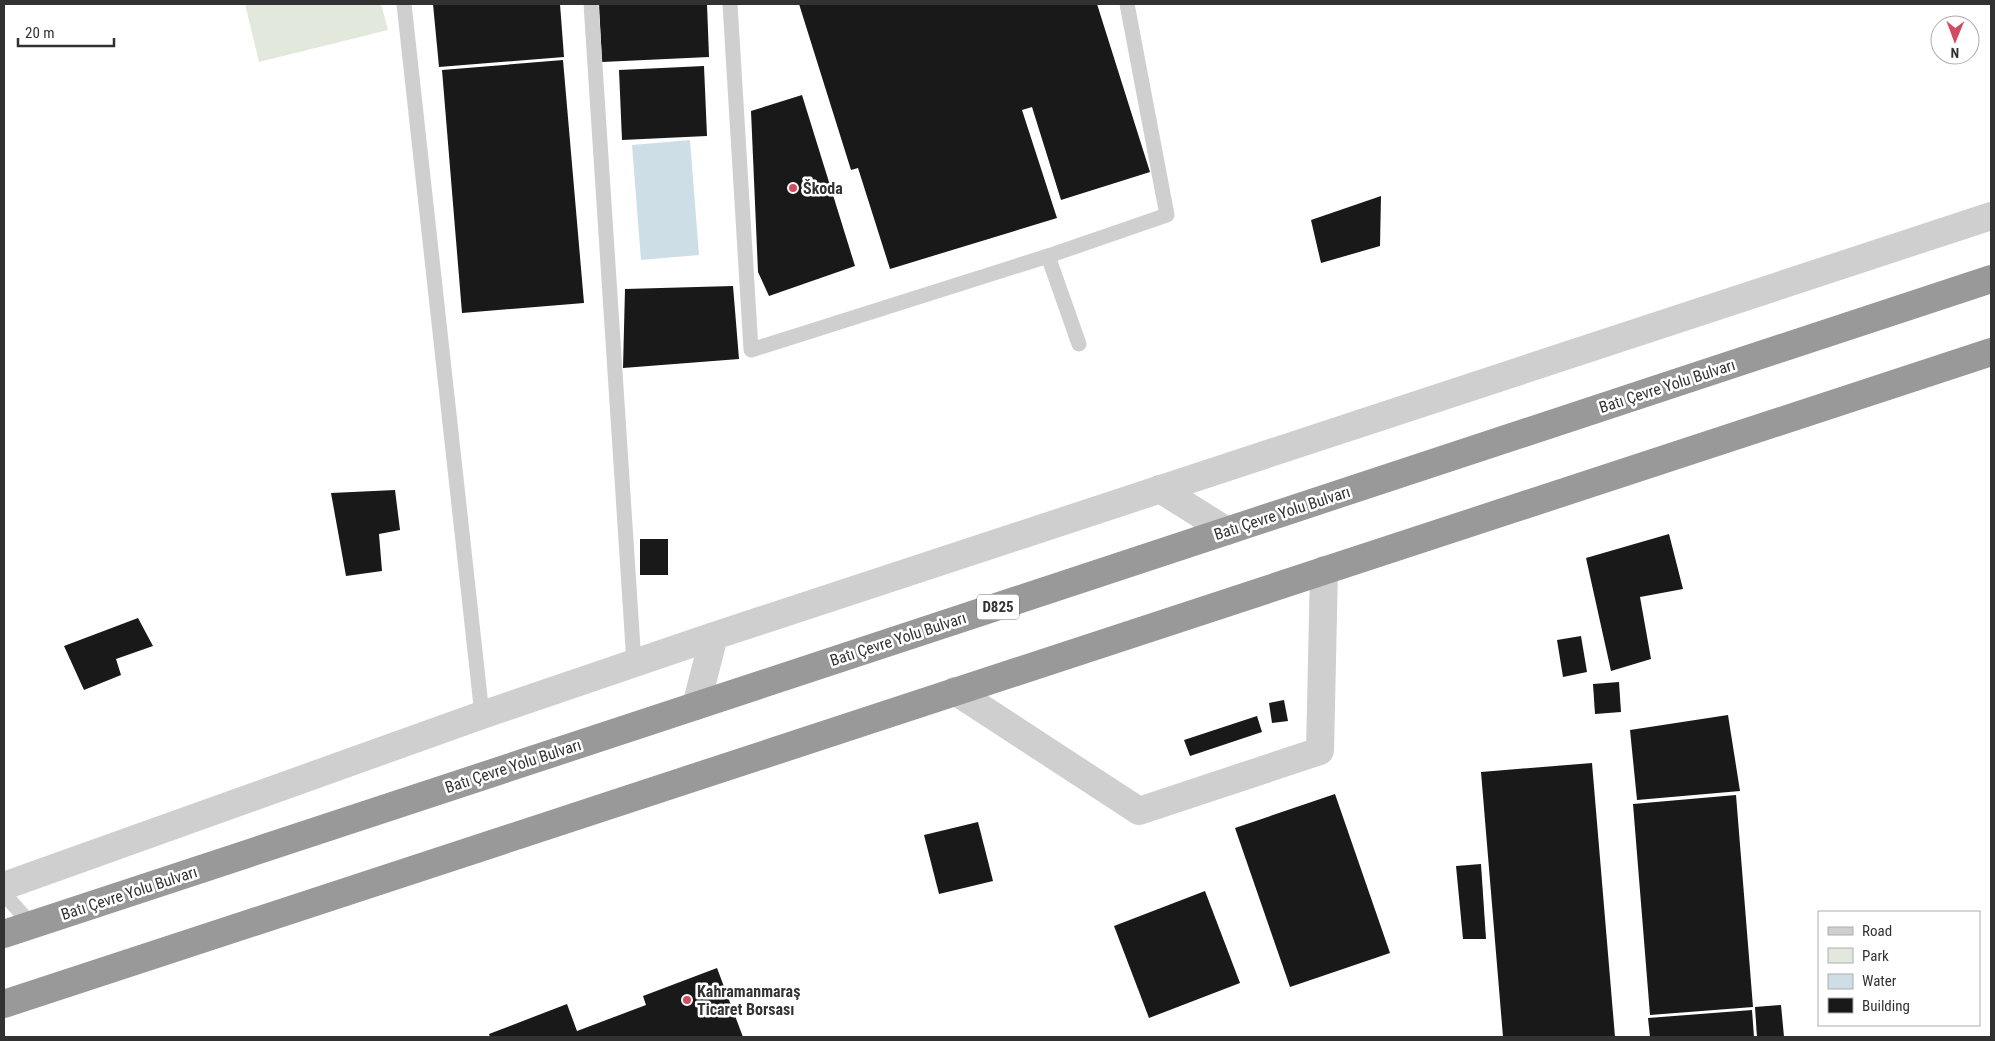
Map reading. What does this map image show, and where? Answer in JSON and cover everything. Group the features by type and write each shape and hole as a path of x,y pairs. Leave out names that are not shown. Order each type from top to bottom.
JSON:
{"highway":[{"name":"Batı Çevre Yolu Bulvarı","path":"4,934 1991,279"},
{"path":"4,1004 1991,352"}],"street":[{"path":"4,886 482,715 714,636 1991,216"},
{"path":"1160,489 1227,531"},
{"path":"955,691 1139,811 1320,752 1324,570"},
{"path":"696,706 714,636"}],"lane":[{"path":"404,4 482,715"},
{"path":"591,4 634,663"},
{"path":"730,4 751,350 1048,256 1167,216 1127,4"},
{"path":"1048,256 1079,344"},
{"path":"4,894 32,925"}],"green space":[{"path":"245,4 381,4 388,30 259,62"}],"water":[{"path":"690,140 699,255 641,260 632,145"}],"building":[{"path":"433,4 560,4 564,57 439,67"},
{"path":"599,4 707,4 709,57 602,62"},
{"path":"799,4 1097,4 1150,172 1061,200 1032,107 1022,110 1057,218 890,269 858,168 851,170"},
{"path":"563,60 584,303 462,313 442,70"},
{"path":"704,66 707,136 622,140 619,70"},
{"name":"Škoda","path":"802,95 855,266 769,296 758,272 751,111"},
{"path":"1381,196 1380,246 1321,263 1311,220"},
{"path":"733,286 739,359 623,368 625,289"},
{"path":"395,490 400,530 379,534 382,571 346,576 331,493"},
{"path":"1669,534 1683,589 1640,597 1651,659 1611,671 1586,558"},
{"path":"640,539 668,539 668,575 640,575"},
{"path":"138,618 153,646 116,659 121,675 84,690 64,646"},
{"path":"1581,636 1587,672 1563,677 1557,640"},
{"path":"1619,682 1621,712 1595,714 1593,684"},
{"path":"1284,700 1288,721 1272,723 1269,703"},
{"path":"1728,715 1740,791 1637,800 1630,730"},
{"path":"1257,716 1262,732 1190,756 1184,740"},
{"path":"1592,763 1615,1037 1503,1037 1481,772"},
{"path":"1335,794 1390,953 1290,987 1235,828"},
{"path":"1736,795 1753,1007 1650,1015 1633,804"},
{"path":"978,822 993,881 939,894 924,835"},
{"path":"1481,864 1486,939 1463,939 1456,866"},
{"path":"1205,891 1240,983 1149,1018 1114,926"},
{"name":"Kahramanmaraş Ticaret Borsası","path":"717,968 743,1037 490,1037 489,1034 567,1004 577,1031 646,1005 643,996"},
{"path":"1781,1005 1784,1037 1757,1037 1755,1007"},
{"path":"1752,1010 1754,1037 1650,1037 1648,1018"}],"place":[{"name":"Škoda","path":"793,188"},
{"name":"Kahramanmaraş Ticaret Borsası","path":"687,1000"}]}
